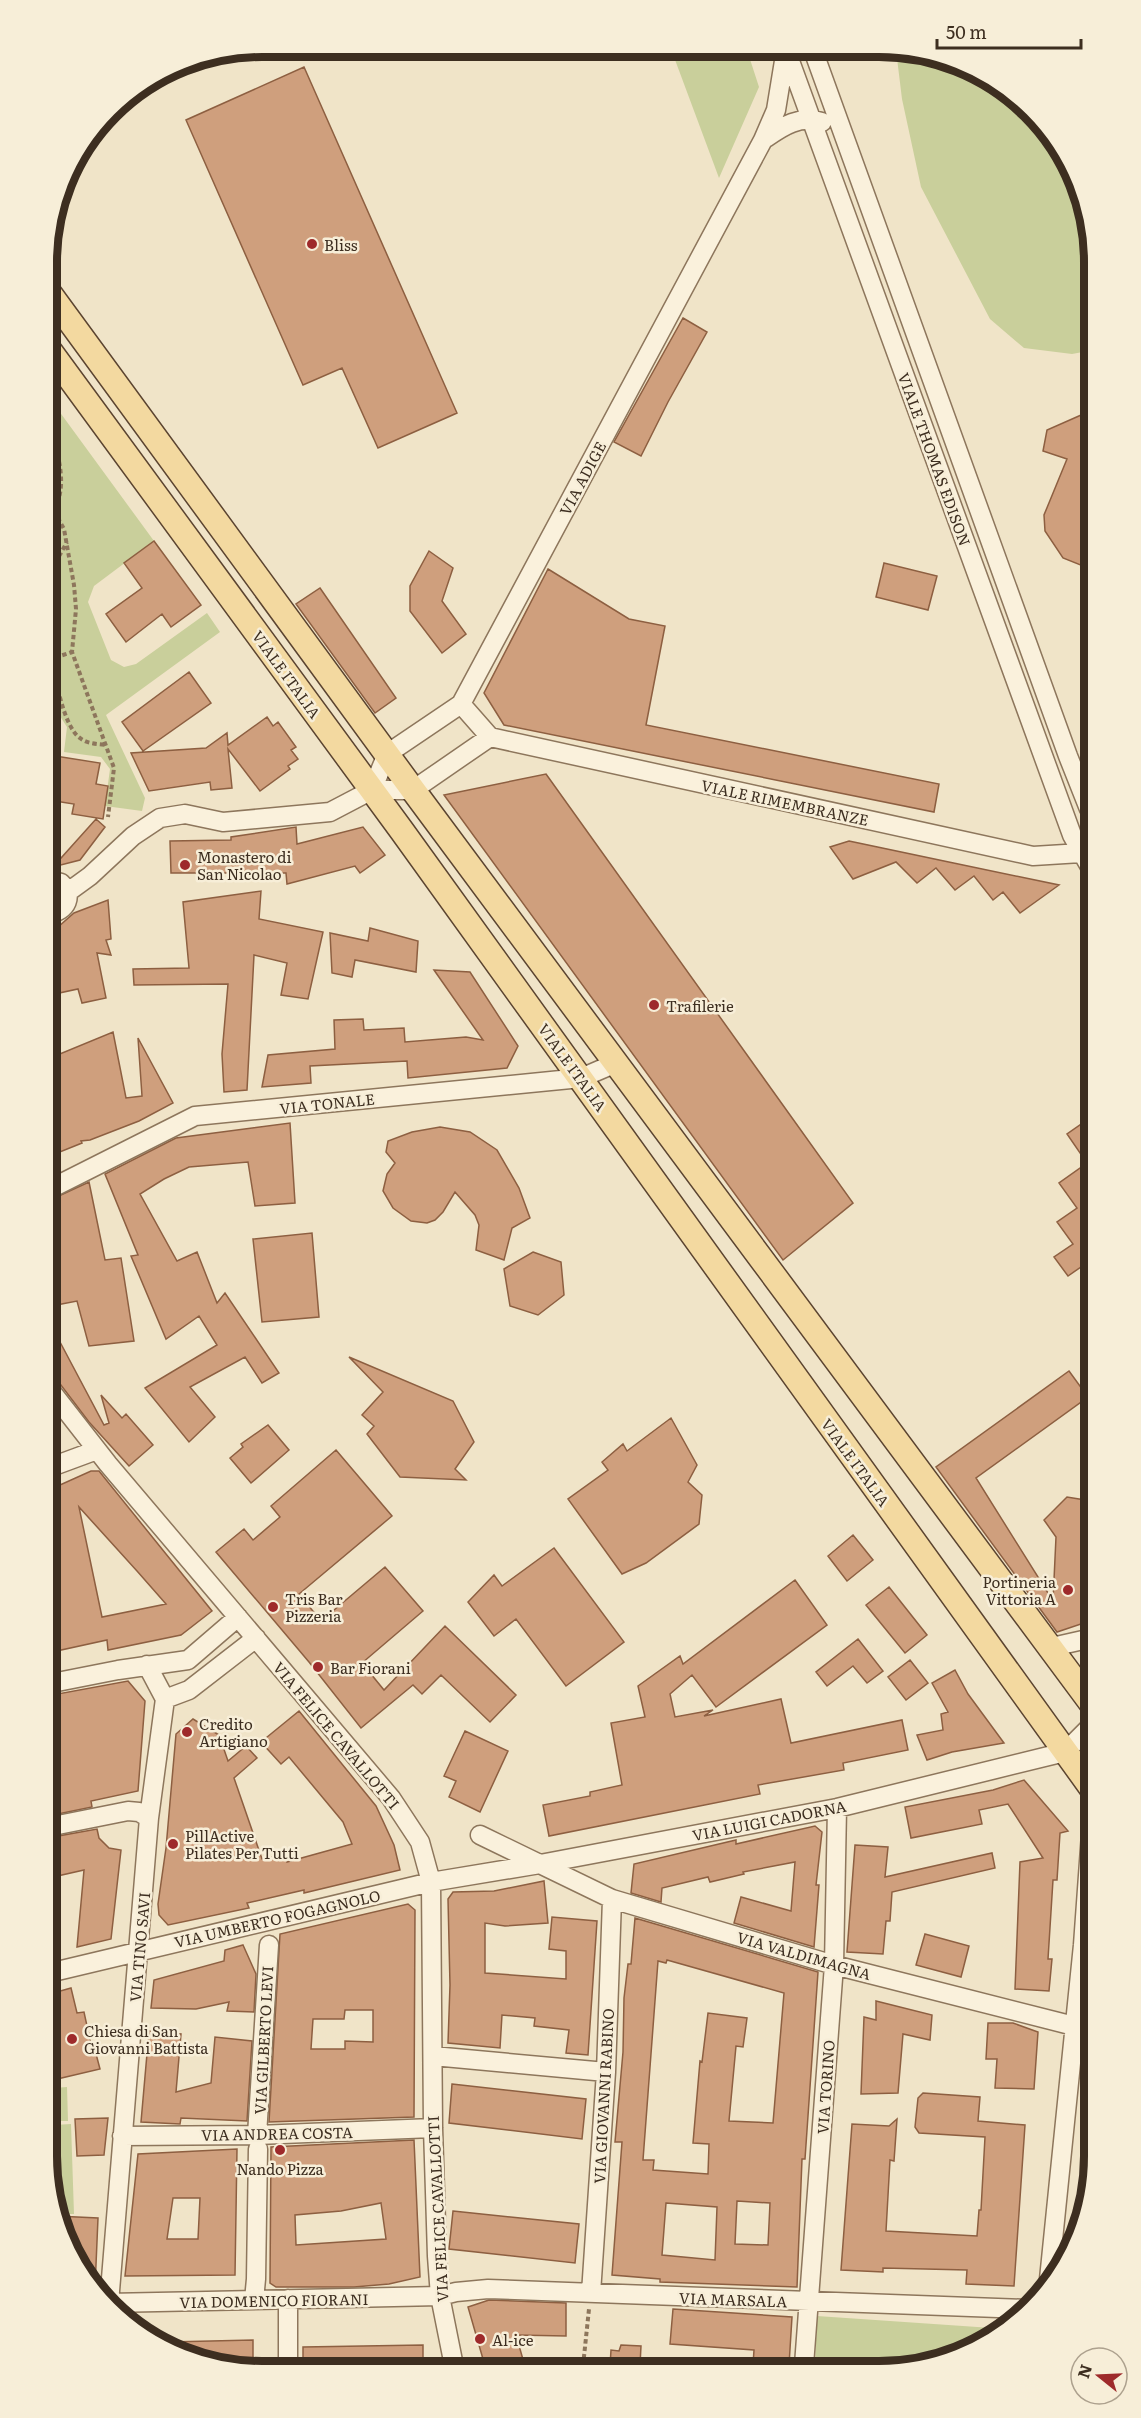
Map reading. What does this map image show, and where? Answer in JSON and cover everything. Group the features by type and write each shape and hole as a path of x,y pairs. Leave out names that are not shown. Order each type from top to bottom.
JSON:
{"main road":[{"path":"57,304 413,790 1084,1693"},
{"name":"VIALE ITALIA","path":"57,361 581,1078 1084,1778"}],"street":[{"name":"VIA ADIGE","path":"387,754 461,704 764,140 776,110 784,57"},
{"name":"VIALE THOMAS EDISON","path":"788,57 1072,835 1084,857"},
{"name":"VIALE THOMAS EDISON","path":"816,57 1084,796"},
{"name":"VIA ADIGE","path":"764,140 784,125 812,119"},
{"path":"812,119 831,125 844,135"},
{"path":"68,892 90,876 133,836 154,821 185,814 223,822 330,812 372,790 413,790 490,737 461,704"},
{"name":"VIALE RIMEMBRANZE","path":"490,737 1033,856 1084,859"},
{"path":"372,790 387,754"},
{"path":"1068,756 1084,769"},
{"path":"57,882 61,883 68,892 67,903 57,910"},
{"name":"VIA TONALE","path":"57,1185 195,1116 581,1078 616,1063"},
{"name":"VIA FELICE CAVALLOTTI","path":"57,1399 97,1450 391,1798 420,1842 431,1882 433,2128 440,2296 453,2361"},
{"path":"57,1465 97,1450"},
{"path":"57,1682 147,1665 188,1660 238,1617"},
{"path":"147,1665 165,1699 189,1690 256,1638"},
{"path":"1052,1647 1084,1640"},
{"name":"VIA TINO SAVI","path":"109,2292 149,1818 165,1699"},
{"path":"1065,1752 1084,1733"},
{"name":"VIA LUIGI CADORNA","path":"431,1882 540,1864 837,1808 1065,1752"},
{"name":"VIA TORINO","path":"804,2361 834,1965 837,1808"},
{"path":"57,1825 128,1811 139,1812 149,1818"},
{"name":"VIA VALDIMAGNA","path":"480,1835 612,1899 834,1965 1074,2026"},
{"name":"VIA UMBERTO FOGAGNOLO","path":"57,1971 431,1882"},
{"name":"VIA GIOVANNI RABINO","path":"591,2293 606,2072 612,1899"},
{"path":"1050,2268 1084,1940"},
{"name":"VIA GILBERTO LEVI","path":"254,2300 258,2142 269,1945"},
{"path":"433,2056 606,2072"},
{"name":"VIA ANDREA COSTA","path":"122,2136 258,2142 433,2128"},
{"name":"VIA MARSALA","path":"440,2296 488,2289 1015,2309"},
{"name":"VIA DOMENICO FIORANI","path":"119,2303 440,2296"},
{"path":"288,2299 288,2361"}],"path":[{"path":"57,455 63,479 62,492 57,504"},
{"path":"57,517 67,542 76,609 72,652 112,758 114,775 108,817"},
{"path":"57,560 67,542"},
{"path":"57,658 72,652"},
{"path":"57,688 79,738 108,746"},
{"path":"57,704 63,705"},
{"path":"584,2361 591,2293"}],"green space":[{"path":"674,57 749,57 759,87 719,178"},
{"path":"897,58 945,68 969,78 1004,99 1042,137 1068,184 1077,209 1084,262 1084,352 1072,354 1024,348 990,319 921,187 902,99"},
{"path":"57,408 154,541 94,586 88,602 111,660 124,667 136,664 207,613 220,632 106,715 145,798 142,811 105,806 110,769 101,757 64,752 67,727 58,713"},
{"path":"67,2087 68,2121 57,2121 57,2088"},
{"path":"71,2124 74,2214 66,2214 64,2209 59,2182 57,2125"},
{"path":"817,2316 990,2328 957,2345 932,2354 879,2361 815,2361"}],"building":[{"name":"Bliss","path":"304,67 457,413 378,448 342,368 303,385 186,120"},
{"path":"683,318 707,332 641,456 614,442"},
{"path":"1084,414 1084,566 1063,558 1045,531 1044,515 1067,459 1043,451 1047,430"},
{"path":"154,541 201,605 171,627 162,614 126,642 106,614 142,588 124,563"},
{"path":"429,551 453,568 442,601 466,634 442,653 410,611 410,586"},
{"path":"884,563 937,576 928,610 876,597"},
{"path":"548,569 629,619 665,626 646,725 939,784 934,812 504,725 484,693"},
{"path":"320,588 396,698 375,713 296,604"},
{"path":"189,672 211,703 143,751 122,722"},
{"path":"267,717 273,726 278,722 296,747 291,750 298,759 288,766 290,769 260,791 228,749 232,788 211,790 210,782 149,791 131,753 206,748 227,733 228,745"},
{"path":"57,756 100,763 96,784 108,786 103,819 72,814 74,804 57,801"},
{"name":"Trafilerie","path":"546,774 853,1203 783,1260 444,795"},
{"path":"96,819 105,827 80,860 57,866 57,863"},
{"path":"296,827 297,844 363,827 385,855 360,873 355,866 287,884 286,873 171,873 170,841 231,840 231,837"},
{"path":"849,841 1059,885 1020,913 1003,892 993,900 974,876 955,890 936,868 917,883 896,862 853,879 830,847"},
{"path":"261,891 259,919 323,932 308,999 281,995 287,963 254,955 247,1090 224,1092 222,1054 228,984 134,985 133,969 189,968 183,902"},
{"path":"108,900 111,939 106,940 111,955 97,953 106,998 82,1003 78,989 57,994 57,928 74,913"},
{"path":"370,928 418,941 416,972 355,960 352,977 332,973 330,933 368,941"},
{"path":"434,970 470,972 518,1046 507,1068 408,1078 407,1061 310,1066 311,1083 262,1087 268,1055 335,1049 334,1020 363,1019 364,1030 404,1028 405,1042 466,1037 483,1040"},
{"path":"113,1032 126,1098 142,1096 138,1038 173,1103 139,1121 90,1140 81,1141 82,1143 57,1153 57,1055"},
{"path":"1084,1122 1084,1159 1067,1134"},
{"path":"290,1123 295,1203 255,1206 248,1162 189,1167 140,1194 177,1261 197,1252 217,1303 225,1293 279,1373 262,1383 245,1357 190,1387 215,1417 189,1442 145,1388 217,1345 199,1316 166,1339 131,1256 138,1255 105,1174 176,1138"},
{"path":"440,1127 470,1132 497,1150 519,1188 530,1218 512,1228 504,1260 476,1250 479,1225 475,1215 455,1192 443,1212 435,1220 427,1223 411,1221 393,1208 383,1191 387,1174 395,1163 386,1152 388,1141 412,1132"},
{"path":"1084,1165 1084,1265 1068,1276 1054,1257 1073,1244 1057,1222 1077,1208 1059,1183"},
{"path":"89,1182 105,1260 121,1258 134,1341 89,1346 77,1301 57,1305 57,1197"},
{"path":"312,1233 319,1317 262,1322 253,1239"},
{"path":"533,1252 561,1262 564,1295 538,1315 510,1306 504,1269"},
{"path":"57,1336 104,1425 109,1423 101,1395 122,1418 126,1414 153,1445 129,1466 89,1422 57,1380"},
{"path":"349,1357 453,1401 474,1442 455,1469 466,1480 400,1477 367,1434 374,1426 362,1415 383,1392"},
{"path":"1069,1371 1084,1392 1084,1400 976,1478 1053,1601 1056,1537 1044,1520 1067,1497 1084,1500 1084,1623 1057,1632 936,1467"},
{"path":"671,1418 697,1465 688,1482 702,1495 699,1524 646,1563 622,1574 568,1499 608,1470 602,1462 623,1444 627,1451"},
{"path":"268,1425 289,1450 251,1483 230,1458 243,1447 241,1444"},
{"path":"336,1450 392,1516 299,1594 321,1621 385,1567 423,1611 362,1663 384,1690 445,1626 516,1695 490,1722 441,1675 422,1694 413,1685 361,1728 309,1662 216,1552 244,1529 253,1540 280,1517 271,1506"},
{"path":"91,1471 99,1471 212,1611 181,1635 108,1650 107,1640 57,1651 57,1486","holes":["79,1507 166,1604 102,1617"]},
{"path":"853,1535 873,1560 847,1581 828,1556"},
{"path":"554,1548 624,1642 566,1686 516,1619 494,1636 468,1602 494,1575 502,1586"},
{"path":"795,1580 827,1625 716,1707 692,1675 670,1694 675,1717 713,1710 704,1716 781,1699 791,1743 902,1720 908,1750 843,1763 844,1770 758,1785 760,1794 549,1836 543,1805 590,1796 590,1792 622,1785 611,1723 645,1717 638,1686 680,1656 683,1664"},
{"path":"889,1587 927,1635 905,1653 866,1605"},
{"path":"858,1639 883,1671 867,1683 853,1666 827,1686 816,1672"},
{"path":"910,1660 928,1683 906,1700 888,1677"},
{"path":"955,1670 968,1694 1004,1743 952,1752 927,1760 917,1735 943,1730 941,1714 948,1712 932,1683"},
{"path":"128,1681 145,1701 138,1791 91,1801 92,1807 57,1814 57,1694"},
{"path":"299,1711 376,1806 394,1845 400,1870 304,1893 304,1890 247,1903 249,1908 168,1925 159,1915 158,1904 166,1848 176,1734 193,1719 219,1735 228,1761 246,1746 257,1758 234,1778 262,1859 286,1854 287,1862 352,1844 343,1822 289,1757 281,1764 261,1742"},
{"path":"465,1731 508,1751 480,1812 449,1797 456,1781 444,1776"},
{"path":"1024,1780 1068,1831 1060,1833 1057,1880 1053,1880 1048,1959 1052,1959 1049,1991 1015,1989 1020,1862 1043,1858 1008,1804 979,1810 982,1824 911,1838 905,1807 993,1790"},
{"path":"815,1826 822,1832 816,1885 819,1885 814,1947 734,1923 741,1897 791,1911 795,1862 743,1872 744,1874 710,1882 708,1877 662,1888 661,1902 631,1893 634,1864 736,1840 736,1844"},
{"path":"97,1829 99,1838 109,1848 121,1850 111,1939 77,1947 84,1870 57,1876 57,1836"},
{"path":"855,1845 888,1847 885,1877 992,1853 995,1868 892,1892 890,1921 886,1921 883,1954 847,1952"},
{"path":"544,1881 548,1923 505,1926 485,1923 485,1973 566,1979 566,1951 549,1949 552,1917 597,1921 588,2055 566,2053 569,2030 534,2026 535,2018 502,2015 500,2048 448,2043 450,1985 448,1899 453,1892 494,1891"},
{"path":"408,1904 415,1910 414,2117 269,2122 280,1934","holes":["345,2010 373,2010 373,2042 345,2041 345,2049 311,2049 313,2019 344,2019"]},
{"path":"635,1918 818,1972 805,2159 802,2159 797,2287 660,2282 660,2279 612,2275 622,2142 615,2142 623,2052 624,1998 628,1964 631,1964","holes":["667,1960 784,1993 773,2123 729,2121 736,2046 743,2047 747,2018 708,2013 702,2062 700,2061 693,2143 709,2144 708,2174 653,2170 654,2160 643,2160 658,1961 666,1963","737,2201 770,2203 768,2245 735,2244","666,2203 717,2207 715,2260 662,2255"]},
{"path":"925,1934 969,1946 961,1977 916,1965"},
{"path":"243,1945 256,1974 254,2012 227,2011 229,2002 196,2009 151,2008 154,1980 224,1961 225,1950"},
{"name":"Chiesa di San Giovanni Battista","path":"71,1988 77,2013 84,2012 92,2049 95,2050 100,2069 57,2079 57,1992"},
{"path":"876,2001 932,2015 930,2040 903,2034 898,2093 861,2094 864,2017 876,2020"},
{"path":"988,2023 1013,2023 1038,2032 1034,2089 995,2088 997,2059 986,2059"},
{"path":"149,2031 181,2034 176,2092 211,2083 215,2037 252,2041 247,2121 181,2118 180,2124 141,2122"},
{"path":"452,2084 586,2099 582,2139 449,2123"},
{"path":"923,2093 980,2097 978,2121 1025,2125 1014,2286 966,2284 967,2270 883,2268 883,2272 841,2270 852,2124 889,2126 897,2119 894,2161 890,2160 886,2231 977,2236 979,2210 981,2210 985,2137 919,2133 915,2127 918,2098"},
{"path":"108,2118 104,2155 77,2156 75,2119"},
{"path":"414,2140 420,2277 389,2284 354,2287 276,2287 270,2283 271,2147","holes":["381,2203 386,2239 296,2245 295,2215 341,2211"]},
{"path":"237,2149 235,2275 125,2276 138,2154","holes":["173,2198 200,2198 198,2239 167,2239"]},
{"path":"453,2211 579,2224 575,2263 449,2249"},
{"path":"67,2217 98,2218 96,2275 73,2234"},
{"path":"489,2300 566,2303 566,2336 516,2335 523,2361 484,2361 468,2307"},
{"path":"673,2309 792,2317 789,2361 753,2361 754,2350 670,2344"},
{"path":"253,2340 253,2360 222,2357 176,2342"},
{"path":"423,2345 423,2361 303,2361 303,2347"},
{"path":"621,2345 641,2346 640,2361 610,2361 611,2350 619,2351"}],"place":[{"name":"Bliss","path":"312,244"},
{"name":"Monastero di San Nicolao","path":"185,865"},
{"name":"Trafilerie","path":"654,1005"},
{"name":"Portineria Vittoria A","path":"1068,1590"},
{"name":"Tris Bar Pizzeria","path":"273,1607"},
{"name":"Bar Fiorani","path":"318,1667"},
{"name":"Credito Artigiano","path":"187,1732"},
{"name":"PillActive Pilates Per Tutti","path":"173,1844"},
{"name":"Chiesa di San Giovanni Battista","path":"72,2039"},
{"name":"Nando Pizza","path":"280,2150"},
{"name":"Al-ice","path":"480,2339"}]}
